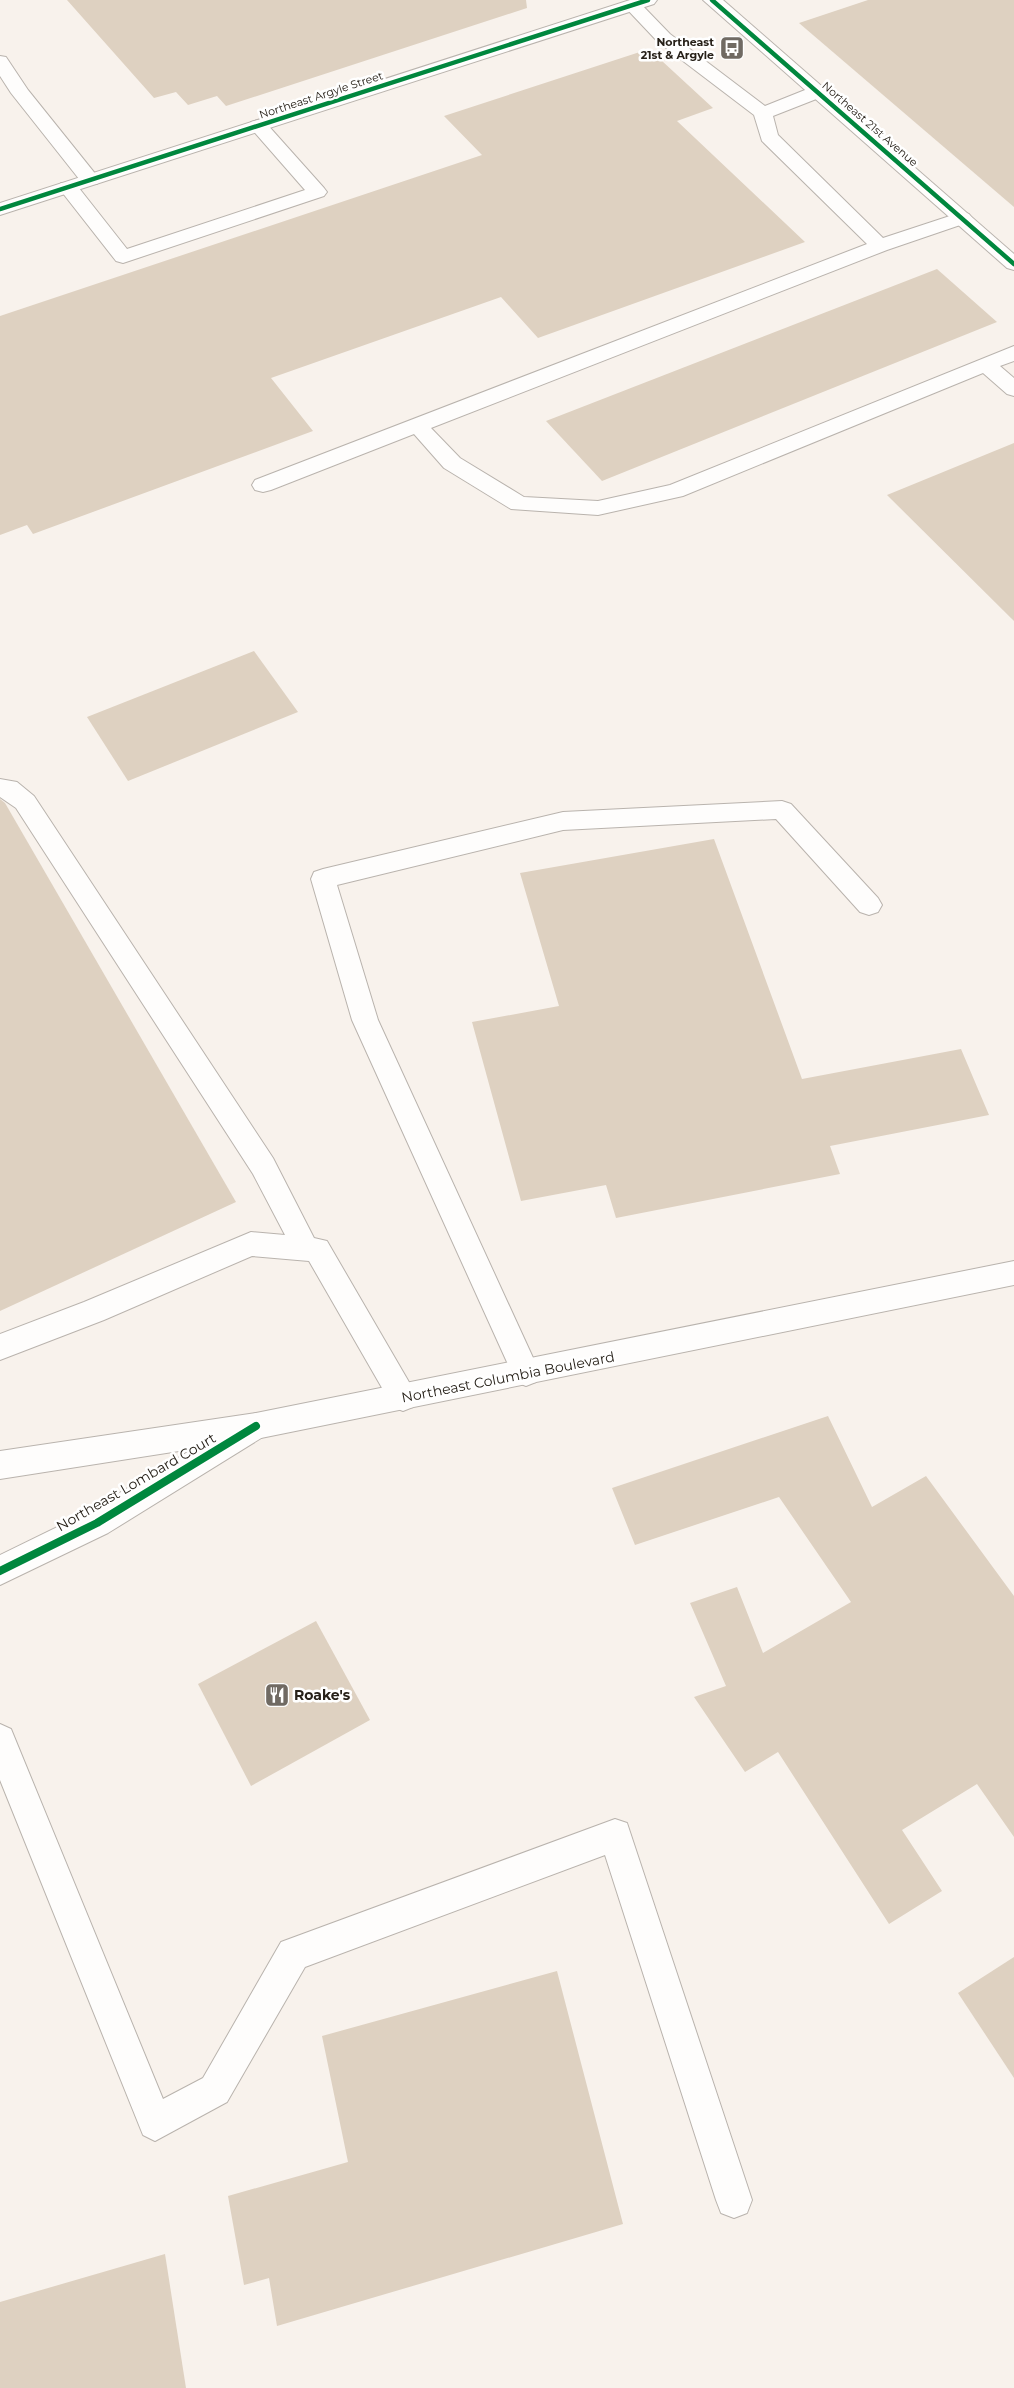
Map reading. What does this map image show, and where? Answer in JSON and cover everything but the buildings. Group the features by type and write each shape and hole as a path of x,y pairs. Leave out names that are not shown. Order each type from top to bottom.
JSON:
{"street":[{"name":"Northeast 21st Avenue","path":"712,0 1014,264"},
{"path":"640,3 664,38 763,113 769,137 880,246"},
{"name":"Northeast Argyle Street","path":"0,208 640,3"},
{"path":"0,61 20,93 90,180"},
{"path":"763,113 817,92"},
{"path":"68,186 123,257 317,192 258,126"},
{"path":"264,485 880,246 962,218"},
{"path":"417,425 452,463 519,504 598,508 675,491 1014,353"},
{"path":"986,365 1014,389"},
{"path":"0,788 8,788 25,802 263,1166 306,1249"},
{"path":"526,1373 365,1020 323,879 563,821 782,810 869,905"},
{"path":"0,1347 251,1244 317,1250 403,1398"},
{"name":"Northeast Columbia Boulevard","path":"0,1466 256,1426 403,1398 1014,1273"},
{"name":"Northeast Lombard Court","path":"0,1571 97,1523 256,1426"},
{"path":"0,1740 155,2123 215,2090 293,1954 615,1835 734,2200"}],"cycle path":[{"path":"0,209 648,0"},
{"path":"712,0 1014,264"},
{"path":"0,1571 97,1523 256,1426"}],"place":[{"name":"Northeast 21st & Argyle","path":"732,48"},
{"name":"Roake's","path":"277,1695"}]}
